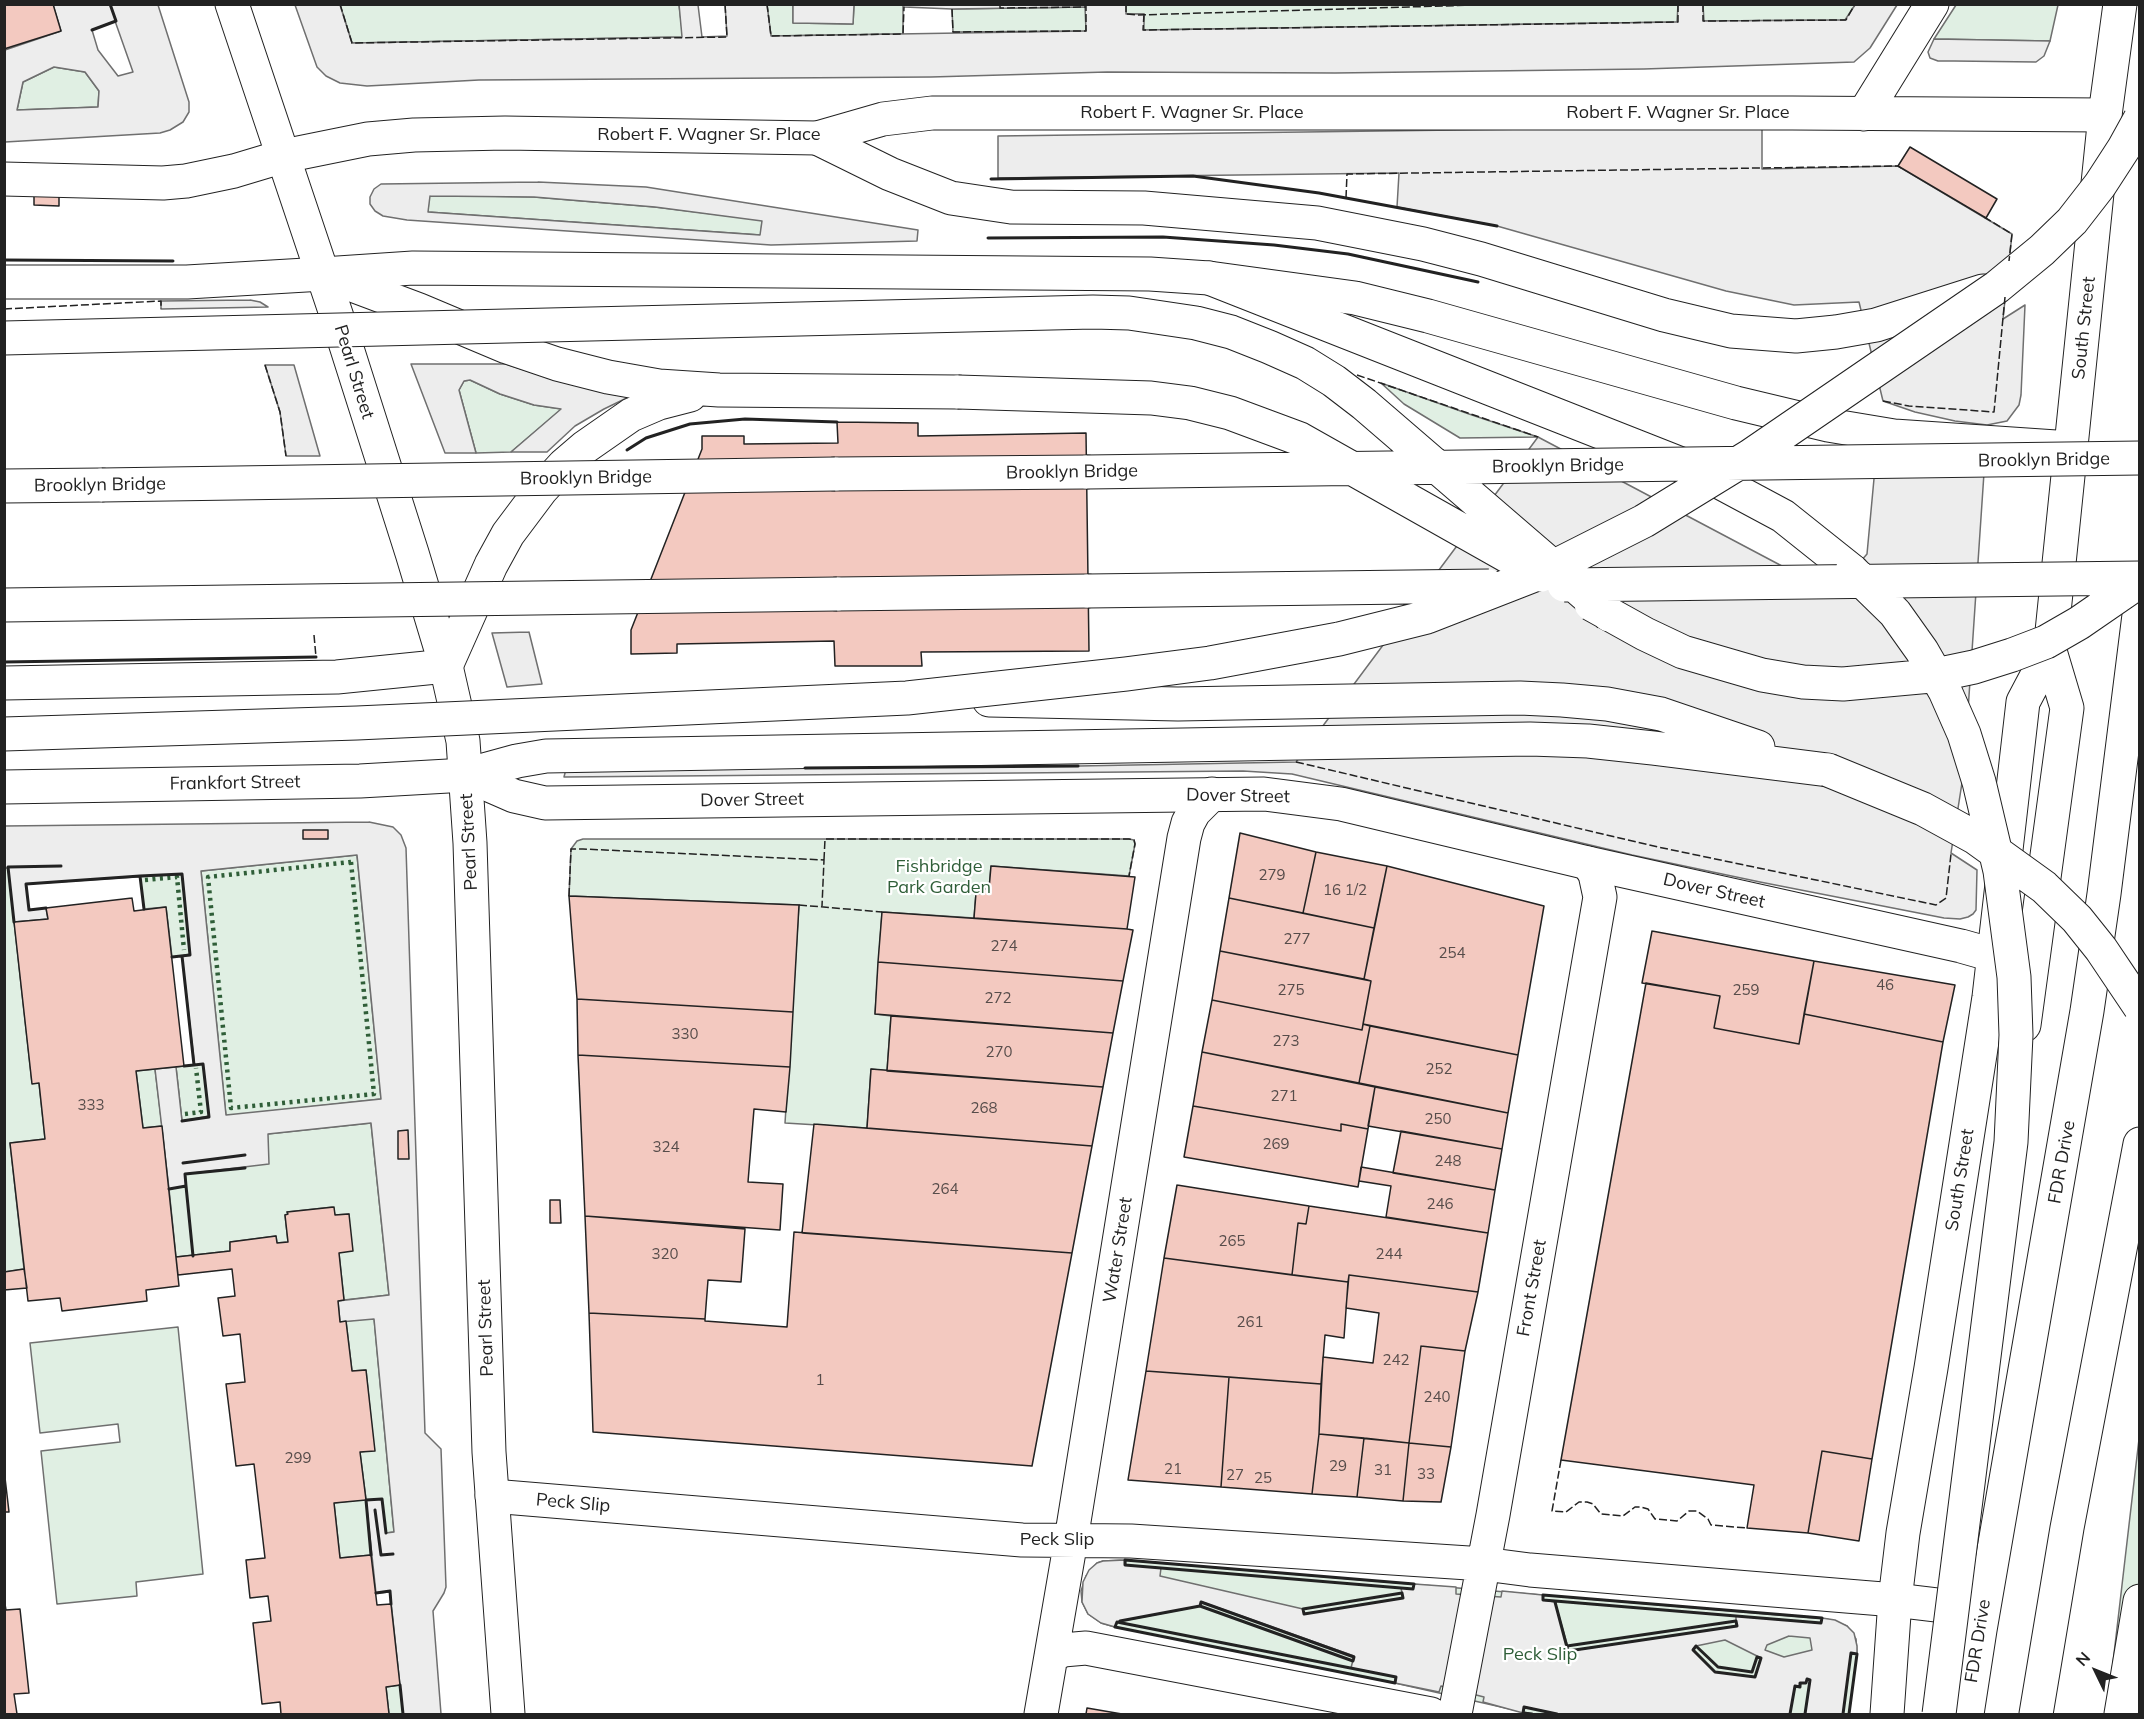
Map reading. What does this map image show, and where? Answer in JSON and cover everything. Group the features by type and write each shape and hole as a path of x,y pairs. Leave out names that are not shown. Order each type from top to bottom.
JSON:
{"main road":[{"name":"Pearl Street","path":"232,4 284,156 446,666 463,741 470,843 492,1496 508,1714"},
{"path":"1864,114 1932,4"},
{"name":"South Street","path":"1887,1714 1895,1600 1903,1533 1989,997 2023,702 2050,651 2105,115 2120,4"},
{"name":"Robert F. Wagner Sr. Place","path":"4,179 175,182 234,171 284,156 368,139 414,135 505,133 817,138 883,119 932,113 2105,115"},
{"path":"4,734 369,723 907,698 1221,661 1383,629 1471,601 1556,566 1644,521 1750,456 1997,287 2042,250 2072,221 2100,185 2124,148 2139,119"},
{"path":"817,138 890,174 951,198 1011,207 1144,208 1317,223 1414,242 1481,259 1664,315 1731,332 1796,336 1836,332 1876,325 1997,287"},
{"path":"4,282 187,282 413,268 1150,274 1209,278 1355,297 1736,403 1828,425 1894,436 2072,448"},
{"path":"322,274 419,310 507,347 557,364 608,377 659,386 719,390 958,392 1151,398 1190,403 1265,425 1335,457 1609,615 1683,652 1762,675 1803,682 1843,684 1931,676 2012,656 2046,642 2079,623 2139,579"},
{"path":"1209,278 1699,471 1783,516 1852,571 1895,613 1922,651 1945,691 1964,734 1979,782 2000,871 2014,977 2016,1035 2011,1142 1939,1714"},
{"path":"4,338 1093,312 1129,313 1196,322 1231,332 1269,347 1305,363 1334,381 1609,615"},
{"path":"4,683 337,677 446,666 508,534 534,498 564,465 604,432 631,415 659,403 719,390"},
{"name":"Brooklyn Bridge","path":"4,486 2139,459"},
{"path":"4,605 2139,579"},
{"name":"FDR Drive","path":"1967,1714 2087,1011 2104,894 2139,607"},
{"name":"South Street","path":"1931,1714 2067,708 2050,651"},
{"path":"907,698 1178,704 1520,698 1607,704 1660,714 1828,770 1923,809 1976,838 2035,880 2083,926 2139,1007"},
{"name":"Frankfort Street","path":"4,788 360,781 466,775 546,756 1530,739 1642,746 1828,770"},
{"name":"Dover Street","path":"466,775 514,796 545,803 1264,794 1341,804 1993,955 2032,966"},
{"name":"Water Street","path":"1041,1714 1184,838 1194,812 1212,794"},
{"name":"Front Street","path":"1455,1714 1484,1564 1600,897 1595,874 1588,863"},
{"path":"2036,1714 2067,1528 2139,1144"},
{"name":"Peck Slip","path":"492,1496 1022,1540 1131,1541 1484,1564 1530,1570 1945,1606"},
{"path":"2121,1714 2139,1601"},
{"path":"1051,1656 1063,1650 1086,1648 1431,1714"}],"green space":[{"path":"1678,4 1678,22 1143,30 1144,14 1126,14 1126,5"},
{"path":"340,5 679,5 683,37 352,43"},
{"path":"767,5 793,5 793,23 853,24 854,5 903,5 903,34 771,36"},
{"path":"1703,5 1855,5 1846,20 1703,21"},
{"path":"1956,5 2058,5 2050,41 1934,39"},
{"path":"1086,7 1086,31 953,32 952,9"},
{"path":"54,67 85,72 99,91 98,107 17,110 23,82"},
{"path":"429,195 534,197 655,207 762,220 761,235 428,212"},
{"path":"470,380 500,394 534,405 562,409 511,452 476,453 459,390 464,381"},
{"path":"1381,383 1538,437 1460,438 1404,404"},
{"name":"Fishbridge Park Garden","path":"583,839 1129,839 1134,840 1135,844 1129,876 991,866 989,889 982,889 982,894 976,893 974,918 882,912 875,1014 891,1016 887,1071 871,1069 867,1128 785,1123 799,905 569,896 571,849 577,841"},
{"path":"357,855 381,1099 226,1116 201,871"},
{"path":"8,867 32,1083 39,1083 45,1139 10,1143 24,1269 5,1272 4,868"},
{"path":"182,874 190,955 172,957 166,907 144,909 140,876"},
{"path":"203,1064 209,1117 182,1121 176,1067"},
{"path":"155,1069 162,1126 143,1128 136,1071"},
{"path":"371,1123 389,1295 344,1300 339,1253 349,1214 335,1215 333,1207 287,1212 288,1214 285,1215 288,1242 277,1243 276,1236 230,1242 230,1251 176,1257 169,1189 186,1186 185,1174 245,1168 267,1134"},
{"path":"374,1318 394,1532 386,1533 366,1500 371,1555 340,1558 334,1503 366,1499 360,1452 374,1450 366,1370 352,1371 346,1321"},
{"path":"178,1327 203,1574 136,1582 137,1596 57,1604 41,1451 120,1442 118,1424 40,1433 30,1343"},
{"path":"2139,1439 2139,1714 2107,1714"},
{"name":"Peck Slip","path":"1125,1560 1827,1619 1847,1626 1856,1639 1857,1654 1849,1714 1532,1714 1395,1683 1115,1627 1101,1623 1088,1614 1082,1602 1081,1591 1086,1576 1097,1563"},
{"path":"400,1685 403,1714 389,1714 386,1687"}],"shaded area":[{"path":"679,4 698,5 702,37 727,36 725,4 767,5 771,36 1086,31 1085,7 952,9 904,7 903,4 1126,5 1126,14 1144,14 1144,30 1677,22 1678,4 1703,5 1704,21 1845,20 1855,5 1897,5 1870,48 1854,62 1644,69 1335,73 1107,72 931,77 479,80 367,86 340,83 326,76 317,67 295,5 340,5 352,43 682,37"},
{"path":"53,5 158,5 189,102 189,112 183,122 160,133 5,142 5,50 61,31","holes":["115,21 133,72 118,76 98,50 92,30","54,67 85,72 99,91 98,107 17,110 23,82"]},
{"path":"793,5 854,5 853,24 793,23"},
{"path":"1934,39 2050,41 2044,56 2036,62 1938,61 1930,58 1928,52"},
{"path":"1762,126 1762,169 1898,166 2012,234 2003,319 2025,305 2021,395 2019,405 2007,421 1987,425 1955,421 1915,412 1883,401 1859,302 1794,305 1726,291 1497,226 1397,207 1399,173 998,178 998,136"},
{"path":"538,182 646,187 918,230 917,241 771,245 407,220 383,216 375,211 370,204 370,197 374,189 381,184","holes":["430,196 534,197 655,207 762,221 760,235 428,212"]},
{"path":"250,300 268,307 161,309 161,301"},
{"path":"411,364 506,364 543,376 635,394 575,426 547,452 511,452 561,409 534,405 500,394 470,380 464,381 459,390 476,453 445,453"},
{"path":"265,365 294,365 320,456 286,456 280,412"},
{"path":"1538,437 1833,593 1867,554 1875,468 1984,473 1964,770 1951,853 1977,870 1976,910 1973,914 1960,919 1944,918 1760,882 1632,855 1292,774 1243,771 564,777 566,769 1078,766 1296,762"},
{"path":"529,632 542,684 507,687 492,633"},
{"path":"369,822 393,827 401,835 406,848 425,1433 441,1449 446,1587 433,1611 441,1714 403,1714 390,1592 376,1593 366,1500 382,1499 386,1533 394,1532 374,1319 340,1322 338,1301 389,1295 371,1123 268,1134 269,1164 185,1174 186,1186 169,1189 155,1069 176,1067 182,1121 209,1116 203,1064 194,1065 182,956 190,954 182,874 26,884 29,910 46,908 48,919 14,922 8,868 5,868 4,826","holes":["357,855 381,1099 226,1115 201,871"]},
{"name":"Peck Slip","path":"1125,1560 1126,1565 1161,1568 1160,1576 1303,1609 1304,1614 1403,1598 1401,1588 1413,1589 1414,1584 1456,1587 1456,1594 1501,1597 1502,1591 1543,1595 1543,1600 1555,1602 1569,1651 1736,1626 1736,1616 1821,1623 1822,1618 1835,1620 1847,1626 1854,1633 1857,1654 1851,1653 1843,1714 1805,1714 1810,1681 1807,1679 1806,1683 1801,1683 1800,1687 1795,1686 1790,1714 1557,1714 1525,1707 1523,1713 1483,1702 1484,1697 1441,1686 1439,1692 1395,1683 1396,1677 1351,1668 1354,1656 1202,1602 1200,1606 1117,1622 1115,1627 1101,1623 1088,1614 1082,1602 1083,1582 1089,1570 1103,1561","holes":["1789,1636 1810,1638 1812,1650 1784,1657 1765,1650 1767,1645","1725,1640 1761,1658 1755,1677 1715,1672 1693,1649 1696,1646"]}],"building":[{"path":"4,4 53,4 61,31 4,49"},
{"path":"1910,147 1997,199 1986,218 1898,166"},
{"path":"34,185 59,186 59,206 34,205"},
{"path":"837,422 918,423 918,436 1086,433 1089,651 921,652 922,666 835,666 834,641 677,644 677,653 631,654 631,630 702,449 702,436 744,436 744,444 838,443"},
{"path":"303,830 328,830 328,839 303,839"},
{"path":"1240,833 1316,852 1303,913 1229,898"},
{"path":"1316,852 1387,866 1374,928 1303,913"},
{"path":"991,866 1135,877 1127,929 974,918 976,893 982,894 982,889 989,889"},
{"path":"1387,866 1544,906 1518,1055 1363,1024 1371,981 1364,979"},
{"path":"569,896 799,905 793,1012 577,999"},
{"path":"132,898 134,911 166,907 184,1066 136,1071 143,1128 162,1126 179,1286 146,1290 147,1301 62,1311 60,1298 28,1301 10,1143 45,1139 39,1083 32,1084 14,922 48,919 46,908"},
{"path":"1229,898 1374,928 1364,979 1220,951"},
{"path":"882,912 1133,930 1123,981 878,962"},
{"path":"1652,931 1814,961 1799,1044 1714,1028 1720,996 1642,983"},
{"path":"1220,951 1371,981 1362,1030 1212,1000"},
{"path":"1814,961 1955,985 1943,1042 1804,1014"},
{"path":"878,962 1123,981 1113,1033 875,1014"},
{"path":"1646,983 1720,996 1714,1028 1799,1044 1804,1014 1943,1042 1872,1459 1822,1451 1808,1533 1747,1528 1754,1485 1561,1460"},
{"path":"577,999 793,1012 790,1067 578,1055"},
{"path":"1212,1000 1362,1030 1363,1024 1370,1026 1359,1083 1202,1052"},
{"path":"891,1016 1113,1033 1103,1087 887,1071"},
{"path":"1370,1026 1518,1055 1508,1113 1359,1083"},
{"path":"1202,1052 1375,1087 1368,1129 1341,1124 1341,1131 1193,1106"},
{"path":"578,1055 790,1067 786,1112 754,1109 748,1182 783,1184 780,1230 585,1216"},
{"path":"871,1069 1103,1087 1092,1146 867,1128"},
{"path":"1375,1087 1508,1113 1502,1149 1368,1126"},
{"path":"1193,1106 1341,1131 1341,1124 1368,1129 1358,1187 1184,1157"},
{"path":"814,1124 1092,1146 1072,1253 802,1233"},
{"path":"408,1130 409,1159 398,1159 398,1131"},
{"path":"1401,1131 1502,1149 1495,1190 1393,1173"},
{"path":"1361,1167 1495,1190 1488,1233 1386,1217 1391,1186 1359,1181"},
{"path":"1177,1185 1309,1206 1306,1224 1298,1223 1292,1275 1164,1258"},
{"path":"550,1200 560,1200 561,1223 550,1223"},
{"path":"1309,1206 1488,1233 1478,1292 1349,1275 1348,1282 1292,1275 1298,1223 1306,1224"},
{"path":"334,1207 335,1215 349,1214 353,1251 339,1253 344,1300 338,1301 340,1322 346,1321 352,1371 366,1370 375,1451 360,1452 366,1500 334,1503 340,1558 371,1555 377,1605 391,1604 400,1685 386,1687 389,1714 281,1714 280,1702 262,1704 253,1623 271,1621 268,1596 250,1598 246,1560 265,1558 254,1464 236,1466 226,1384 245,1382 240,1334 223,1336 218,1298 235,1296 232,1269 178,1275 176,1257 230,1251 230,1242 276,1236 277,1243 288,1242 285,1215 288,1214 287,1212"},
{"path":"585,1216 745,1229 741,1282 708,1280 705,1319 589,1313"},
{"path":"794,1232 1072,1253 1032,1466 593,1432 589,1313 705,1319 705,1321 787,1327"},
{"path":"1164,1258 1348,1282 1344,1338 1325,1335 1321,1384 1146,1371"},
{"path":"24,1269 27,1288 4,1290 4,1272"},
{"path":"1349,1275 1478,1292 1465,1351 1421,1346 1409,1443 1319,1434 1323,1357 1373,1363 1379,1313 1346,1308"},
{"path":"1421,1346 1465,1351 1451,1447 1409,1443"},
{"path":"1146,1371 1229,1377 1221,1487 1128,1480"},
{"path":"1229,1377 1321,1384 1319,1434 1312,1494 1221,1487"},
{"path":"1319,1434 1364,1438 1357,1497 1312,1494"},
{"path":"1364,1438 1409,1443 1403,1501 1357,1497"},
{"path":"1409,1443 1451,1447 1441,1502 1403,1501"},
{"path":"1822,1451 1872,1459 1859,1541 1808,1533"},
{"path":"4,1469 9,1512 4,1512"},
{"path":"4,1598 6,1610 20,1609 29,1693 14,1694 17,1714 4,1714"},
{"path":"1087,1708 1122,1714 1086,1714"}],"hedge":[{"path":"351,862 374,1094 231,1108 208,877 351,862"},
{"path":"145,880 177,877 184,950"},
{"path":"185,1114 201,1112 196,1068"}],"fence":[{"path":"340,4 352,43 727,37 725,4"},
{"path":"767,4 771,36 903,34 904,7"},
{"path":"1000,4 1000,8 1086,7 1086,4"},
{"path":"1126,4 1126,14 1137,15 1510,4"},
{"path":"1144,14 1143,30 1678,22 1678,4"},
{"path":"1703,4 1703,21 1846,20 1855,4"},
{"path":"952,9 953,32 1086,31 1086,7"},
{"path":"1346,198 1347,174 1898,166 1901,168"},
{"path":"1984,217 2012,234 2009,261"},
{"path":"1883,401 1909,406 1994,412 2005,297"},
{"path":"4,309 161,301 161,309"},
{"path":"265,365 280,412 286,456"},
{"path":"1357,375 1538,437"},
{"path":"314,635 316,657"},
{"path":"1296,762 1658,847 1936,905 1946,898 1951,854"},
{"path":"824,860 825,839 1129,839 1134,840 1135,844 1129,876"},
{"path":"569,896 571,849 583,849 824,860 822,906"},
{"path":"799,905 882,912"},
{"path":"1561,1460 1552,1511 1566,1512 1579,1502 1587,1502 1593,1504 1601,1514 1623,1516 1635,1507 1641,1507 1648,1509 1655,1519 1677,1521 1689,1511 1697,1511 1708,1519 1711,1525 1747,1528"}],"wall":[{"path":"92,30 116,21 110,4"},
{"path":"991,179 1193,176 1319,193 1497,226"},
{"path":"988,238 1163,237 1274,245 1348,254 1478,282"},
{"path":"4,260 173,261"},
{"path":"627,450 646,438 690,424 745,419 837,422"},
{"path":"4,662 316,657"},
{"path":"805,768 1078,766"},
{"path":"14,922 8,867 61,866"},
{"path":"140,876 182,874 190,955 172,957"},
{"path":"46,908 29,910 26,884 140,876 144,909"},
{"path":"182,956 194,1065 184,1066"},
{"path":"182,1121 209,1117 203,1064 194,1065"},
{"path":"183,1163 245,1155"},
{"path":"169,1189 186,1186 185,1174 245,1168"},
{"path":"186,1186 193,1256"},
{"path":"371,1555 366,1500 382,1499 386,1533"},
{"path":"375,1510 381,1555 393,1554"},
{"path":"1125,1560 1414,1584 1413,1589 1125,1565 1125,1560"},
{"path":"376,1593 390,1591 391,1604"},
{"path":"1402,1593 1403,1598 1304,1614 1303,1609 1402,1593"},
{"path":"1543,1595 1822,1618 1821,1623 1736,1616 1543,1600 1543,1595"},
{"path":"1201,1602 1354,1657 1353,1661 1200,1606 1201,1602"},
{"path":"1555,1602 1568,1651 1737,1626 1736,1621 1567,1646"},
{"path":"1120,1621 1200,1606"},
{"path":"1117,1622 1396,1677 1395,1683 1115,1627 1117,1622"},
{"path":"1696,1646 1718,1667 1752,1672 1757,1657 1761,1658 1755,1677 1715,1672 1693,1650 1696,1646"},
{"path":"1843,1714 1851,1653 1857,1654 1849,1714"},
{"path":"1790,1714 1795,1686 1800,1687 1800,1683 1806,1683 1807,1679 1810,1680 1805,1714"},
{"path":"400,1685 403,1714"},
{"path":"1532,1714 1523,1713 1524,1707 1557,1714"}]}
